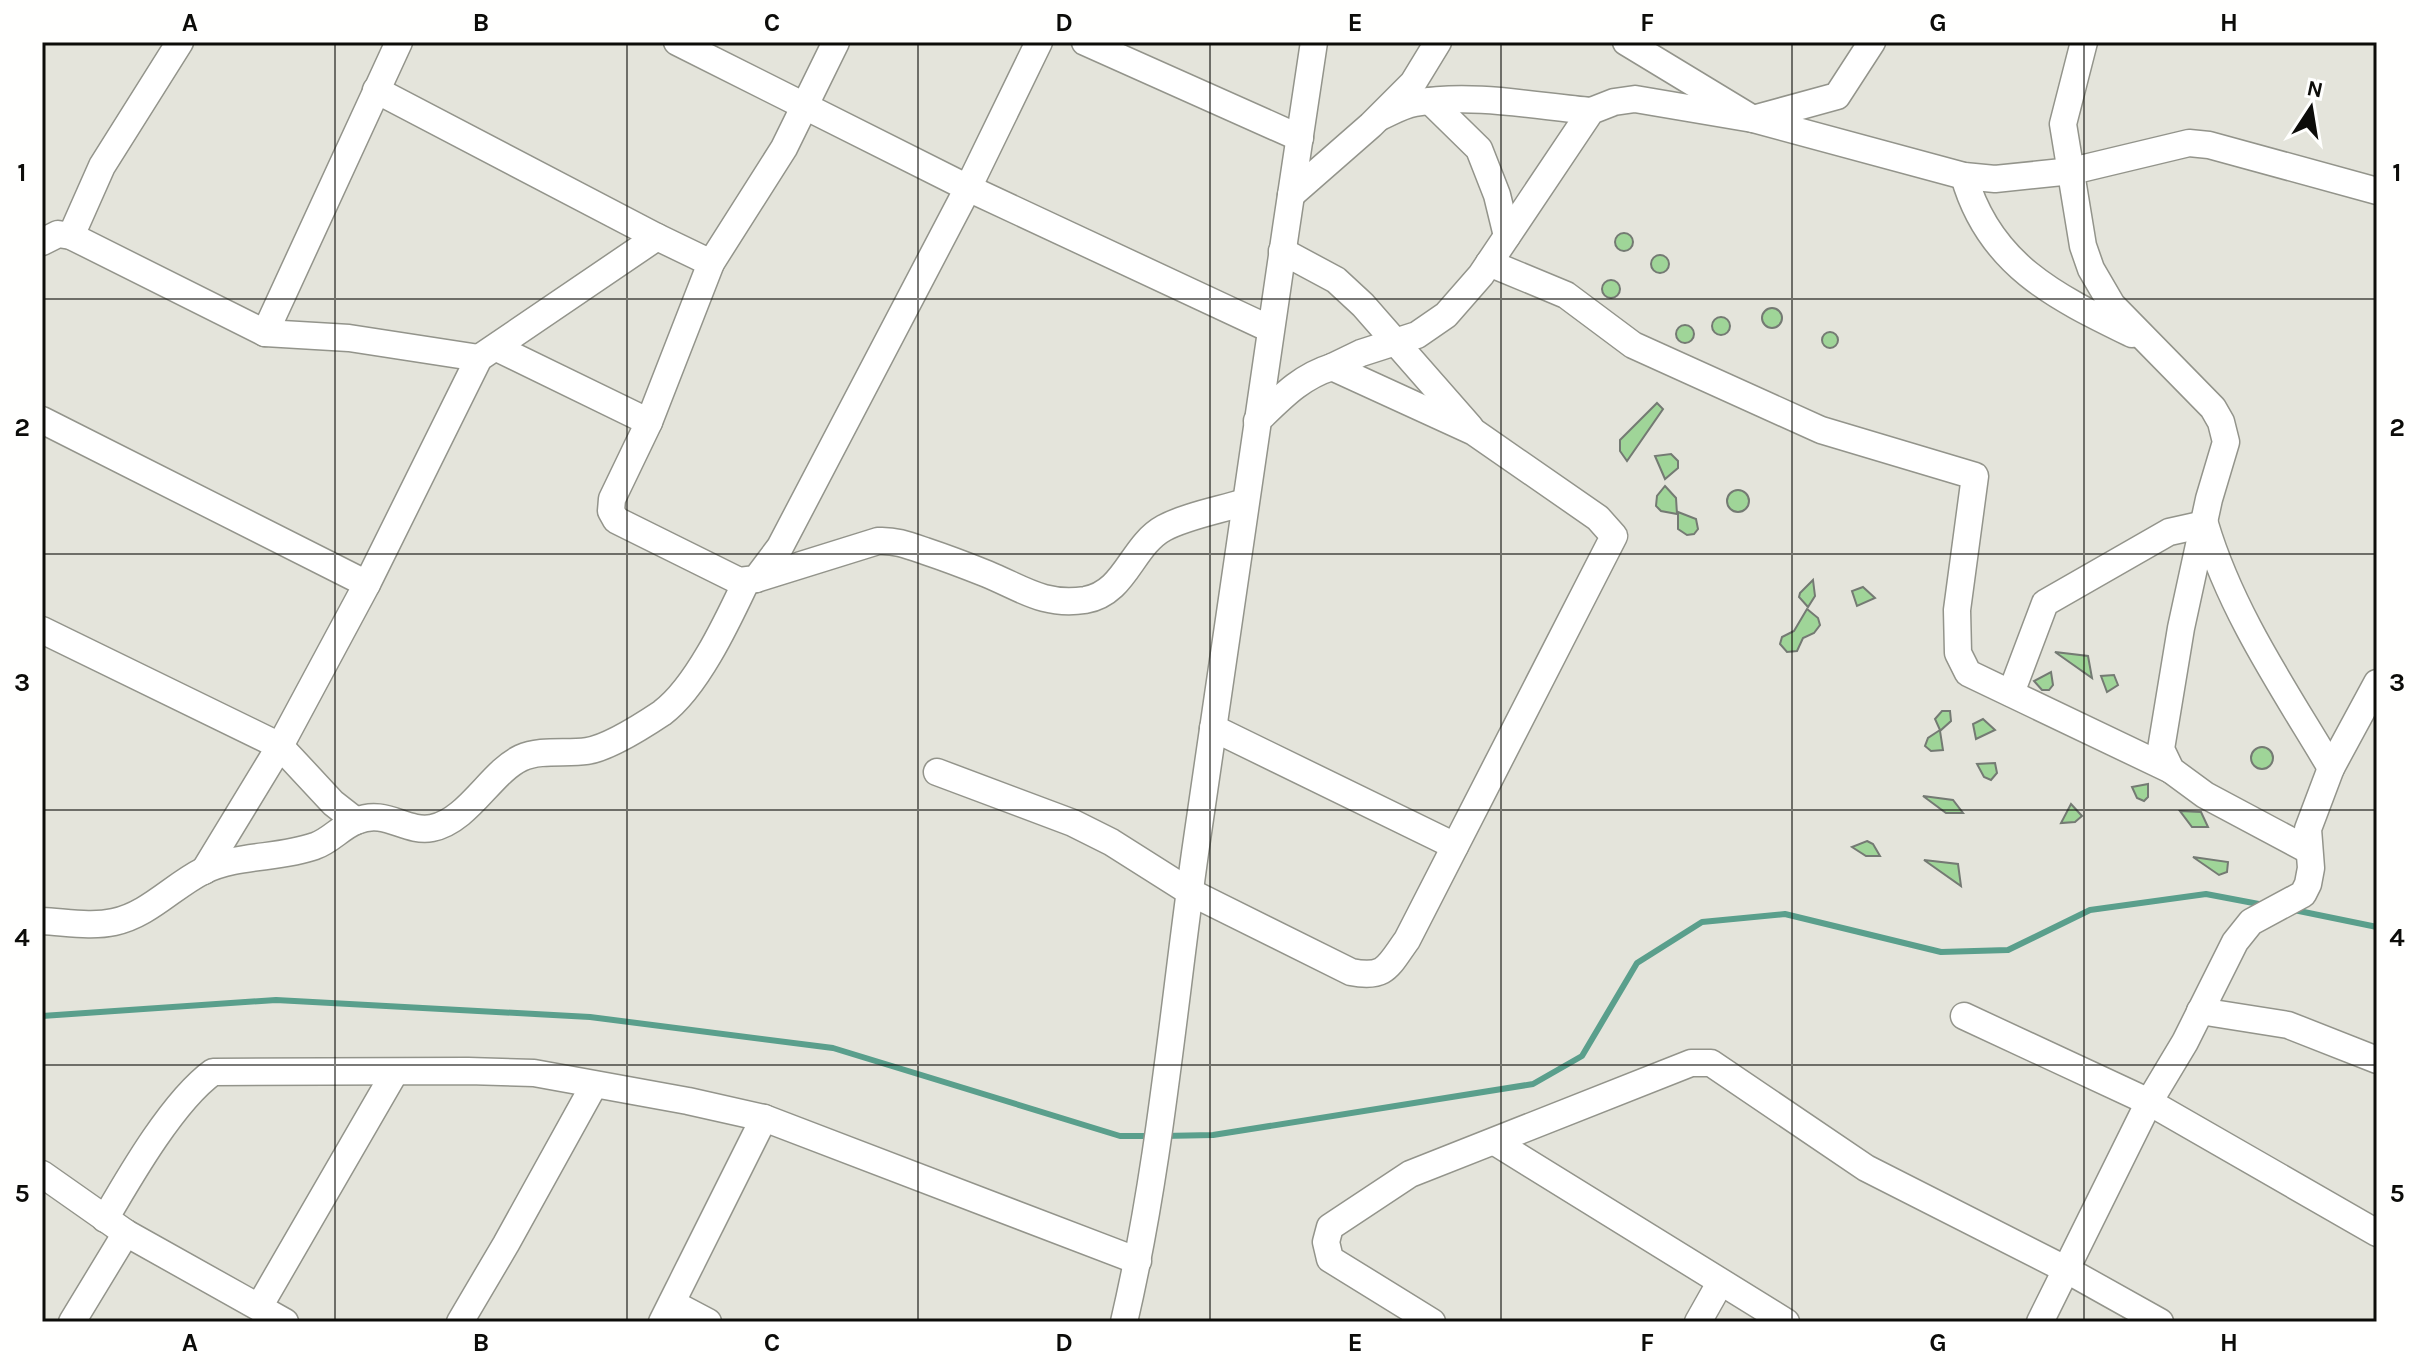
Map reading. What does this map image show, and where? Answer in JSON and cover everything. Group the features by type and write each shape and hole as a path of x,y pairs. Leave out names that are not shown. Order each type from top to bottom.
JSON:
{"street":[{"path":"71,236 102,166 180,42"},
{"path":"265,333 399,42"},
{"path":"677,42 803,108 968,188 1270,329"},
{"path":"836,42 784,148 711,263 649,422 612,499 611,511 616,520 732,579 751,580 878,541 892,540 961,564 1035,597 1060,602 1089,599 1112,588 1148,540 1165,527 1245,502"},
{"path":"42,921 92,924 133,916 204,871 228,863 315,846 356,821 386,817 413,828 433,828 459,814 507,766 519,759 532,754 591,751 640,727 666,710 718,641 751,580 780,547 968,188 1039,42"},
{"path":"1085,42 1300,138"},
{"path":"1124,1322 1138,1261 1165,1091 1245,502 1314,42"},
{"path":"1291,195 1380,117 1413,83 1438,42"},
{"path":"1626,42 1753,119 1837,96 1872,42"},
{"path":"2084,42 2063,124 2083,246 2091,269 2112,305 2213,408 2221,422 2226,442 2181,628 2163,735 2161,749 2171,770"},
{"path":"376,90 711,263"},
{"path":"1380,117 1412,104 1430,101 1496,102 1591,111 1614,102 1635,99 1753,119 1964,176 1995,179 2072,171 2173,146 2209,145 2377,191"},
{"path":"1430,101 1479,149 1497,195 1507,236"},
{"path":"1257,421 1294,385 1313,373 1417,335 1446,315 1489,263 1591,111"},
{"path":"1964,176 1985,228 2007,257 2046,288 2083,311 2144,340"},
{"path":"42,242 58,234 71,236 265,333 349,338 488,353 649,422"},
{"path":"204,871 280,746 488,353 657,237"},
{"path":"1282,251 1336,280 1363,305 1474,432"},
{"path":"1489,263 1566,295 1633,345 1821,430 1975,476 1957,610 1958,653 1968,673 2171,770 2205,795 2308,850"},
{"path":"937,772 1073,823 1111,842 1190,892 1351,972 1370,976 1386,969 1407,940 1614,536 1598,518 1474,432 1332,367"},
{"path":"42,420 367,584"},
{"path":"2011,693 2045,603 2169,532 2205,524"},
{"path":"2205,524 2218,566 2254,639 2331,768"},
{"path":"42,630 280,746 333,803 356,821"},
{"path":"2040,1322 2149,1102 2235,942 2251,922 2303,894 2311,868 2308,829 2331,768 2377,683"},
{"path":"1213,728 1455,846"},
{"path":"2200,1011 2288,1025 2377,1060"},
{"path":"1964,1016 2149,1102 2377,1233"},
{"path":"1432,1322 1330,1259 1326,1242 1330,1227 1410,1174 1691,1063 1711,1063 1866,1168 2067,1270 2160,1322"},
{"path":"72,1322 116,1226 139,1161 178,1109 213,1072 534,1073 688,1101 764,1118 1138,1261"},
{"path":"259,1307 395,1072"},
{"path":"460,1322 594,1085"},
{"path":"708,1322 667,1312 764,1118"},
{"path":"1495,1142 1786,1322"},
{"path":"42,1174 116,1226 285,1322"},
{"path":"1698,1322 1720,1283"}],"building":[{"path":"1624,233 1633,242 1624,251 1615,242"},
{"path":"1660,255 1669,264 1660,273 1651,264"},
{"path":"1611,280 1620,289 1611,298 1602,289"},
{"path":"1768,308 1776,308 1782,318 1776,328 1768,328 1762,322 1762,314"},
{"path":"1721,317 1730,326 1721,335 1712,326"},
{"path":"1685,325 1694,334 1685,343 1676,334"},
{"path":"1827,332 1833,332 1838,340 1836,346 1827,348 1822,343 1822,337"},
{"path":"1657,403 1663,409 1627,461 1620,451 1620,440"},
{"path":"1671,454 1678,461 1678,468 1665,479 1655,456"},
{"path":"1665,486 1676,498 1677,514 1661,511 1656,506 1657,496"},
{"path":"1738,490 1749,501 1738,512 1727,501"},
{"path":"1678,512 1696,519 1698,529 1694,534 1687,535 1678,529"},
{"path":"1813,580 1815,596 1808,607 1799,597"},
{"path":"1863,587 1875,598 1857,606 1852,591"},
{"path":"1807,609 1818,618 1820,625 1814,633 1803,638 1797,651 1787,652 1780,644 1782,637 1794,631"},
{"path":"2055,652 2088,656 2092,678"},
{"path":"2051,672 2053,685 2049,690 2042,690 2034,681"},
{"path":"2114,675 2118,685 2107,692 2101,676"},
{"path":"1942,711 1950,711 1951,721 1940,731 1943,750 1931,751 1925,746 1928,738 1940,730 1935,719"},
{"path":"1983,719 1995,730 1976,739 1973,724"},
{"path":"2262,747 2270,750 2273,758 2270,766 2262,769 2254,766 2251,758 2254,750"},
{"path":"1995,763 1997,773 1991,780 1984,777 1977,764"},
{"path":"2148,784 2148,797 2144,801 2137,798 2132,787"},
{"path":"1923,796 1953,800 1963,813 1946,813"},
{"path":"2071,804 2082,816 2075,822 2061,823"},
{"path":"2180,811 2201,812 2208,827 2192,827"},
{"path":"1867,841 1873,844 1880,856 1866,856 1852,847"},
{"path":"2193,857 2228,862 2227,872 2219,875"},
{"path":"1924,860 1958,864 1961,886"}],"waterway":[{"path":"1163,1136 1213,1135 1533,1084 1582,1056 1637,963 1702,922 1785,914 1941,952 2008,950 2090,910 2206,894 2264,905"},
{"path":"2294,910 2377,927"},
{"path":"42,1016 276,1000 590,1017 833,1048 1120,1136 1152,1136"}]}
